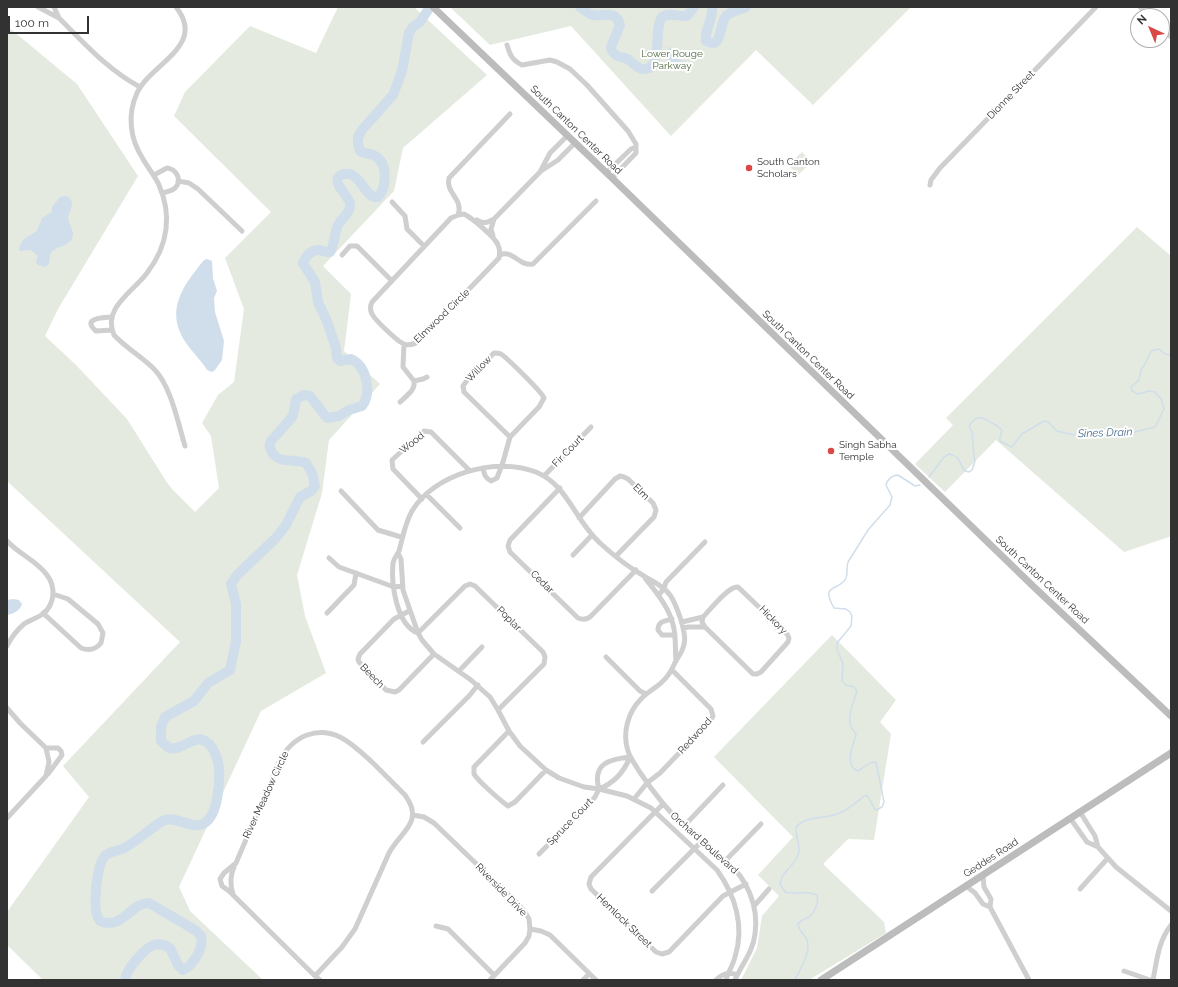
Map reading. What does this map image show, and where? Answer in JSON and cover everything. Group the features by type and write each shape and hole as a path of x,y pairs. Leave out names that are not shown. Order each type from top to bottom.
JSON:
{"main road":[{"name":"South Canton Center Road","path":"433,7 612,178 1034,587 1171,716"},
{"name":"Geddes Road","path":"821,980 1171,753"}],"street":[{"path":"38,7 59,18 106,64 123,77 140,87"},
{"path":"54,7 59,18"},
{"path":"176,7 184,22 185,29 183,40 178,49 150,75 140,87 132,108 132,130 138,150 154,175 162,193 166,208 164,238 160,251 147,274 115,307 111,317 112,330 117,338 150,365 161,377 167,389 185,446"},
{"name":"Dionne Street","path":"930,185 931,180 940,168 1096,7"},
{"path":"507,45 510,56 522,66 550,60 570,68 614,114 628,131 636,147 636,153 612,178"},
{"path":"510,114 450,178 448,186 459,203 460,206 458,214 464,214 484,223 489,222 494,219 541,171 558,160 575,144"},
{"path":"541,171 550,153 567,136"},
{"path":"606,173 631,149 636,147"},
{"path":"154,175 164,169 170,168 177,173 178,181 174,189 162,193"},
{"path":"178,181 198,189 242,231"},
{"path":"472,218 494,239 499,246 500,255 507,253 511,254 526,265 533,264 596,201"},
{"path":"392,202 405,216 407,229 424,246"},
{"name":"Elmwood Circle","path":"458,214 451,218 373,298 370,305 373,316 399,341 404,344 412,345 419,341 497,261 500,255"},
{"path":"494,219 491,229 494,239"},
{"path":"342,255 350,246 357,246 391,280"},
{"path":"111,317 97,318 93,321 92,327 96,331 112,330"},
{"path":"400,402 414,388 414,381 403,367 404,344"},
{"name":"Willow","path":"483,468 486,479 491,480 497,478 510,437 539,407 544,398 540,391 506,359 500,354 494,353 468,379 463,386 464,392 510,437"},
{"path":"414,381 427,377"},
{"name":"Fir Court","path":"544,476 591,427"},
{"name":"Wood","path":"422,499 393,469 392,460 424,431 431,432 470,471"},
{"name":"Orchard Boulevard","path":"418,633 409,628 401,615 397,603 394,587 394,560 398,553 412,510 439,484 470,471 500,466 524,468 544,476 560,488 592,535 616,556 644,577 672,619 675,635 676,661 673,671 664,681 646,694 636,705 628,720 626,740 627,750 647,783 663,804 701,842 726,860 737,871 746,884 754,906 756,925 754,940 747,959 736,977"},
{"name":"Elm","path":"579,518 615,479 620,476 627,478 653,503 656,510 654,517 616,556"},
{"name":"Cedar","path":"560,488 510,540 508,546 510,552 578,618 582,619 586,619 591,616 636,570"},
{"path":"341,492 378,530 402,537"},
{"path":"427,495 460,528"},
{"path":"572,555 592,535"},
{"path":"7,541 48,575 53,587 50,606 43,613 24,625 15,633 7,646"},
{"path":"658,596 664,588 666,582 705,542"},
{"name":"Orchard Boulevard","path":"398,553 401,559 403,586 410,611 418,633 425,645 434,654 478,685 490,697 509,731 520,746 546,770 571,783 634,799 655,812 717,870 730,892 737,913 739,935 735,956 732,966 727,973 726,980"},
{"path":"329,558 339,567 394,587 403,586"},
{"path":"327,613 354,585 356,573"},
{"name":"Orchard Boulevard","path":"644,577 658,583 675,602 685,635 682,654 676,661"},
{"name":"Poplar","path":"418,633 465,586 470,584 475,586 543,652 545,657 544,664 498,710"},
{"name":"Hickory","path":"703,617 729,590 738,587 787,634 789,638 788,642 761,672 753,674 705,627"},
{"path":"43,613 82,648 87,650 93,649 101,643 103,633 98,624 68,599 53,594"},
{"path":"401,615 410,611"},
{"name":"Beech","path":"401,615 394,619 360,654 358,659 361,665 386,690 394,692 399,690 434,654"},
{"path":"674,628 683,626 703,617 702,622 705,627 683,626"},
{"path":"672,619 661,622 658,626 658,630 662,635 675,635"},
{"path":"459,671 482,648"},
{"path":"606,657 640,691 646,694"},
{"name":"Redwood","path":"634,799 647,783 660,773 711,720 713,716 711,709 673,671"},
{"path":"423,742 478,685"},
{"path":"7,708 46,748 49,762 46,776"},
{"path":"509,731 474,767 474,773 479,779 508,806 515,802 546,770"},
{"name":"River Meadow Circle","path":"235,897 231,886 232,872 282,756 293,743 309,734 320,732 331,733 342,737 351,743 405,795 412,806 413,815"},
{"path":"7,818 46,776 62,755 58,748 46,748"},
{"path":"630,757 623,770 614,780 608,785 599,789 597,774 603,765 618,758 630,757"},
{"path":"684,826 723,785"},
{"name":"Spruce Court","path":"538,854 594,797 599,789"},
{"name":"Hemlock Street","path":"663,804 591,877 589,884 591,889 656,952 662,954 669,952 723,896 746,884"},
{"path":"1080,812 1095,836 1098,847"},
{"path":"315,976 342,947 355,929 389,853 409,827 413,815"},
{"name":"Riverside Drive","path":"413,815 424,817 434,823 516,902 527,915 530,929 529,936 525,943 490,980"},
{"path":"1070,818 1087,842 1098,847 1108,858 1171,911"},
{"path":"726,860 761,824"},
{"path":"652,891 701,842"},
{"path":"1080,889 1108,858"},
{"name":"River Meadow Circle","path":"236,863 224,873 220,879 222,886 320,980"},
{"path":"983,875 984,887 992,899 990,907"},
{"path":"966,886 975,893 983,904 990,907 1028,980"},
{"path":"754,906 769,889"},
{"path":"1153,980 1158,950 1171,925"},
{"path":"436,926 448,929 494,975"},
{"path":"530,929 541,931 550,936 596,980"},
{"path":"1124,971 1150,980"},
{"path":"716,980 727,973 733,973 736,977"},
{"path":"583,980 589,974"}],"green space":[{"path":"338,7 414,7 487,75 403,148 394,191 323,266 351,294 344,351 380,384 329,440 322,493 297,575 305,616 326,673 261,711 179,887 190,911 263,980 43,980 7,945 7,912 89,797 63,766 180,642 7,481 7,26 77,84 138,176 58,309 45,336 76,365 127,419 166,481 195,512 219,488 211,436 202,423 218,395 234,382 244,309 225,258 271,212 174,116 185,92 250,26 316,53"},
{"name":"Lower Rouge Parkway","path":"450,7 911,7 813,105 756,50 671,136 571,26 490,45"},
{"path":"802,152 812,162 798,175 788,165"},
{"path":"1137,227 1171,256 1171,535 1169,537 1124,552 996,440 945,492 915,464 953,425 946,418"},
{"path":"832,635 896,700 880,722 891,734 874,840 848,839 823,864 884,922 886,933 809,980 741,980 757,948 762,916 779,896 758,875 793,837 714,757"}],"water":[{"path":"669,46 678,59 685,62 681,68 677,70 667,63"},
{"path":"60,197 69,197 72,202 72,207 68,218 73,233 72,238 67,244 53,250 49,262 45,267 38,265 36,262 38,256 31,250 20,251 20,245 26,238 37,231 42,218 52,212 52,207"},
{"path":"207,259 212,261 213,278 217,291 214,298 215,312 224,341 222,360 212,372 207,370 186,343 180,331 176,309 183,289 189,279 204,260"},
{"path":"7,600 19,600 22,604 20,609 16,612 7,615"}],"waterway":[{"path":"125,980 128,971 144,952 152,946 161,945 170,948 178,965 183,970 191,964 200,950 202,940 201,936 195,930 149,903 137,907 114,922 108,923 100,921 97,916 95,899 99,870 101,862 106,855 126,847 163,821 170,819 192,825 202,825 210,818 216,805 219,768 210,745 199,739 178,747 169,748 161,741 161,727 165,717 194,701 208,683 230,670 236,641 236,604 231,584 237,575 276,538 286,525 300,497 311,491 315,486 312,473 306,463 277,458 270,446 271,441 293,416 296,399 304,395 310,396 327,418 339,416 349,410 362,406 365,401 367,387 361,367 351,359 340,361 337,358 336,348 326,319 318,302 315,282 303,263 311,252 317,250 330,252 338,225 349,210 349,201 338,184 337,180 339,176 350,174 355,177 374,197 378,197 381,193 385,175 382,164 375,156 360,151 358,137 362,130 393,95 402,71 409,33 413,27 420,22 430,7"},
{"path":"580,7 591,14 613,15 616,17 620,25 611,47 613,52 616,55 627,59 641,69 649,68 654,63 656,57 659,23 662,17 671,15 687,16 694,7"},
{"path":"712,7 706,37 706,41 711,43 718,39 726,16 746,7"},
{"name":"Sines Drain","path":"929,477 944,457 949,454 958,458 965,471 969,472 972,470 975,461 972,432 969,426 977,418 986,419 999,427 1002,431 1000,441 1012,447 1022,434 1044,421 1048,422 1057,431 1074,435 1090,435 1113,432 1126,434 1155,427 1164,409 1161,399 1155,392 1149,391 1138,394 1132,391 1131,387 1139,380 1141,370 1151,351 1159,349 1165,354 1171,355"},
{"name":"Sines Drain","path":"795,980 805,959 808,948 806,938 800,930 798,924 801,920 809,917 813,913 817,900 817,895 809,893 785,892 780,884 783,875 798,857 799,846 796,827 805,821 832,816 841,812 866,795 876,810 882,807 884,802 876,762 870,763 858,771 854,769 852,765 850,757 856,735 851,727 850,718 851,709 857,691 854,687 846,685 842,681 843,663 837,650 837,643 851,626 852,616 846,609 834,608 829,594 832,588 839,585 846,578 848,562 868,530 890,505 892,497 886,485 889,480 898,475 915,486 920,485"}],"place":[{"name":"South Canton Scholars","path":"749,168"},
{"name":"Singh Sabha Temple","path":"831,451"}]}
